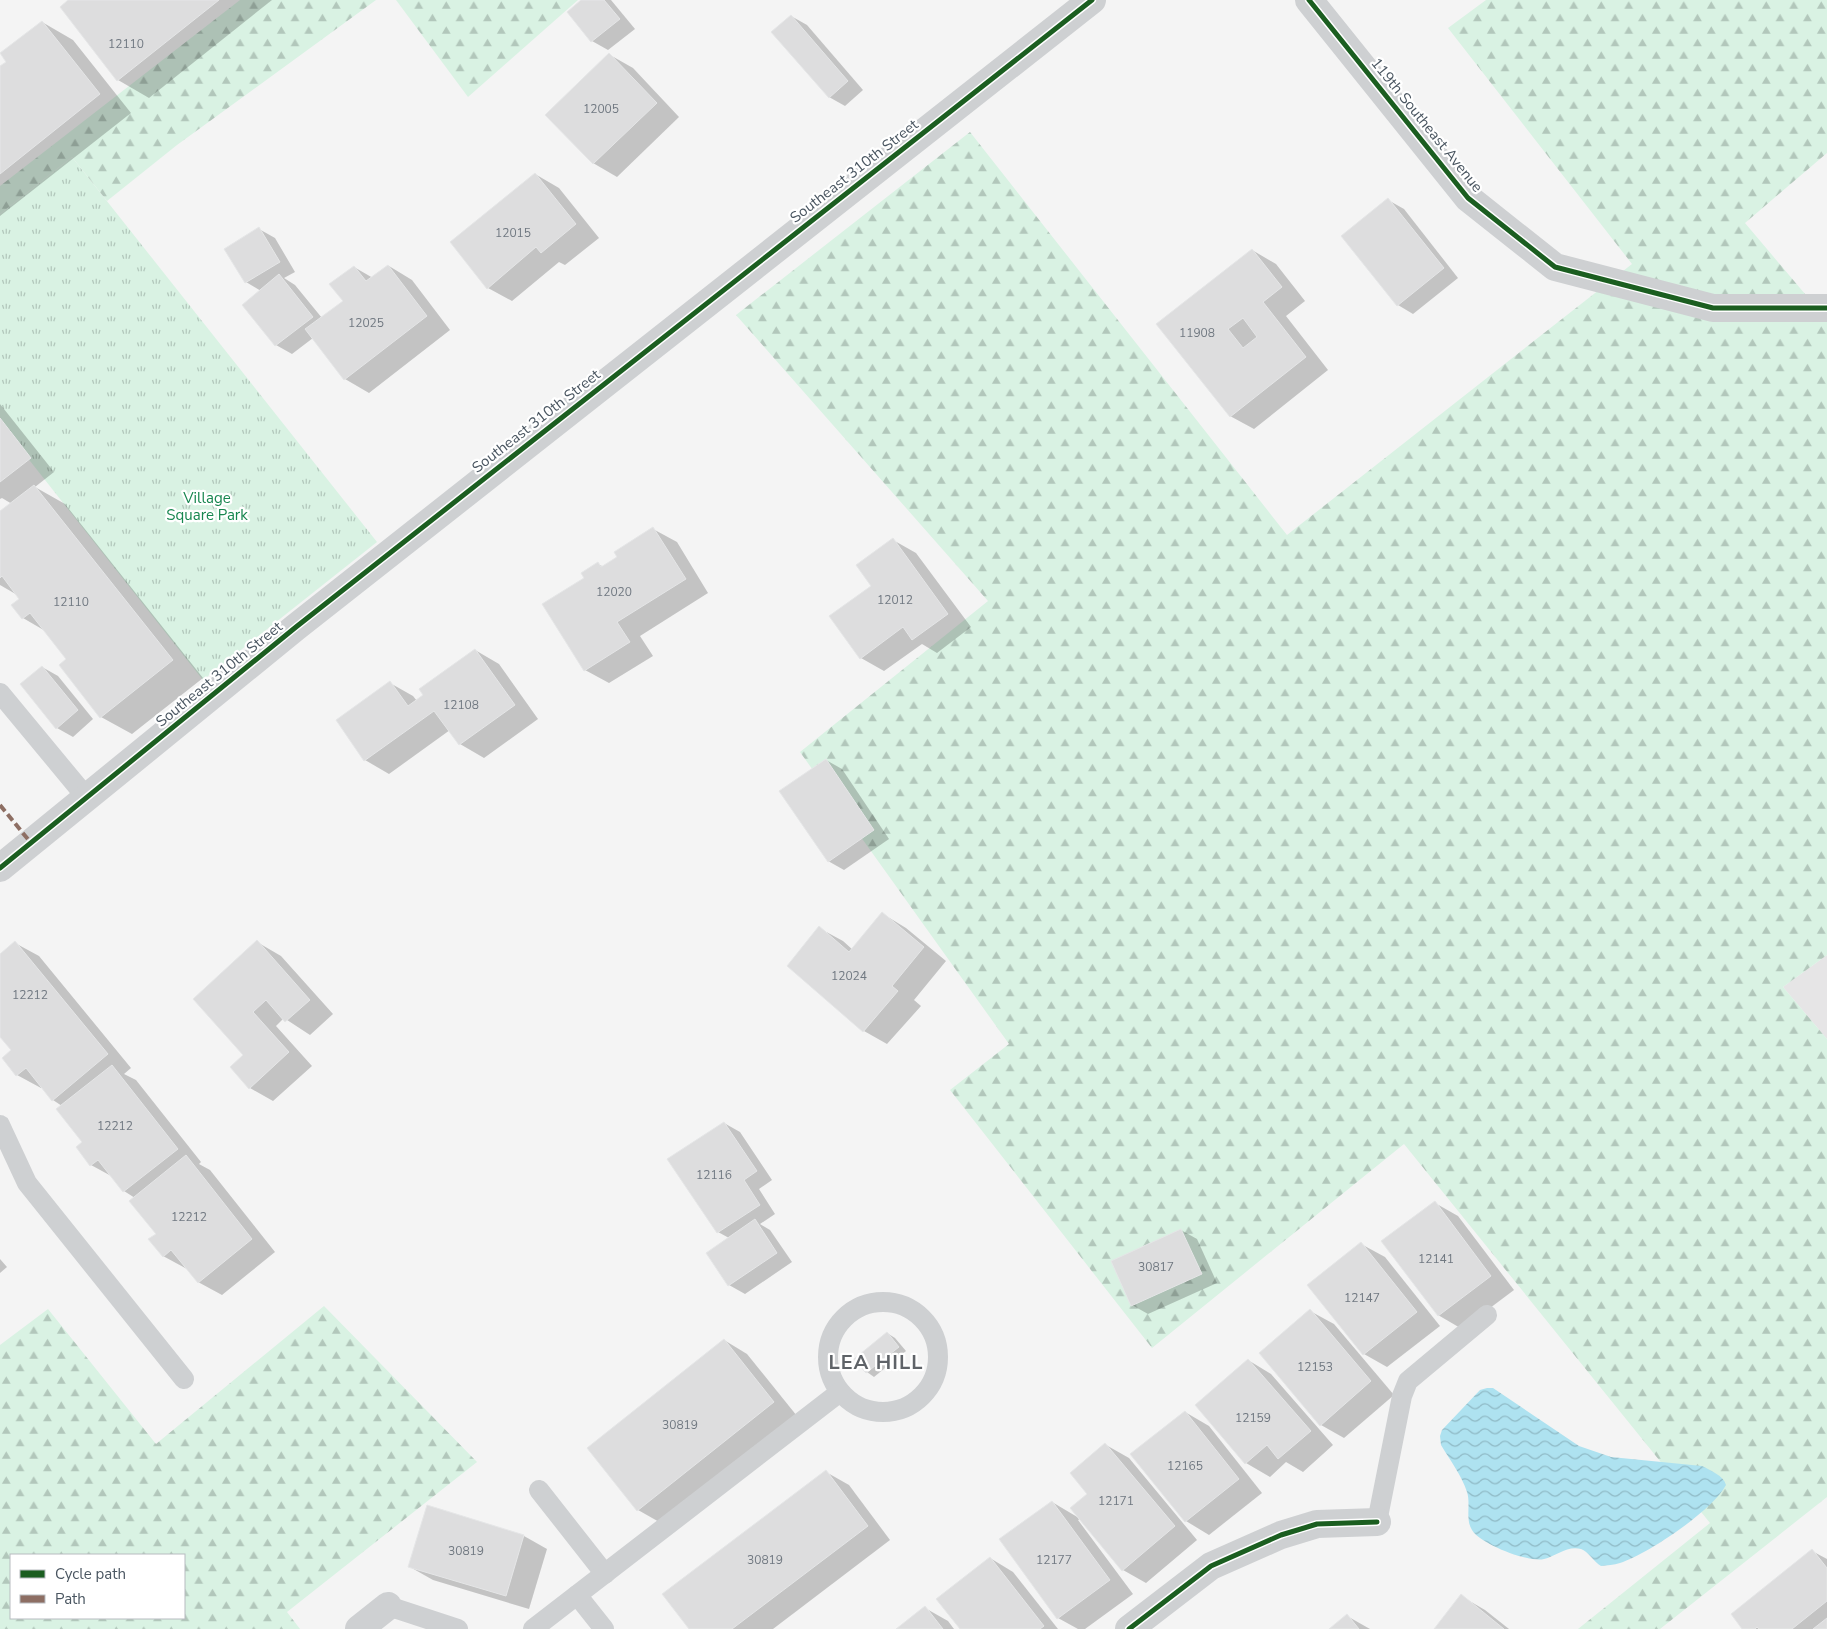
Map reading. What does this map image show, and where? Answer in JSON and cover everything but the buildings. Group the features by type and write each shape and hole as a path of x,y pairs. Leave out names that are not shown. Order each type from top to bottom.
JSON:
{"street":[{"name":"Southeast 310th Street","path":"0,868 396,547 1092,0"},
{"name":"119th Southeast Avenue","path":"1309,0 1468,198 1555,267 1713,308 1827,308"},
{"path":"1129,1629 1211,1566 1281,1535 1317,1524 1377,1522"},
{"path":"359,1629 388,1606"}],"lane":[{"path":"0,693 87,798"},
{"path":"0,1125 27,1183 184,1379"},
{"path":"874,1302 894,1302 912,1310 926,1322 935,1337 938,1354 936,1371 930,1388 918,1400 903,1409 885,1413 868,1411 852,1404 840,1392 830,1376 827,1356 831,1337 841,1320 856,1308 874,1302"},
{"path":"1377,1522 1402,1396 1408,1381 1487,1314"},
{"path":"533,1629 840,1392"},
{"path":"539,1490 605,1574"},
{"path":"577,1595 604,1629"},
{"path":"388,1606 458,1629"}],"shaded area":[{"path":"1827,955 1827,1039 1783,987"}],"green space":[{"path":"240,0 376,0 177,145 107,201 72,157 0,214 0,186"},
{"path":"396,0 578,0 468,97"},
{"path":"1486,0 1827,0 1827,153 1745,223 1827,320 1827,955 1783,987 1827,1039 1827,1497 1660,1629 1578,1629 1710,1523 1404,1144 1152,1348 950,1090 1009,1044 800,752 988,601 736,315 970,132 1287,535 1632,264 1448,28"},
{"name":"Village Square Park","path":"72,157 377,542 203,680 0,423 0,214"},
{"path":"324,1306 477,1462 287,1612 300,1629 0,1629 0,1345 48,1309 156,1444"}],"water":[{"path":"1493,1388 1579,1446 1611,1457 1702,1466 1720,1476 1726,1485 1719,1495 1694,1519 1646,1551 1620,1563 1601,1566 1586,1552 1576,1548 1571,1548 1544,1559 1528,1558 1505,1551 1485,1541 1472,1530 1469,1521 1468,1497 1465,1486 1441,1445 1440,1436 1442,1430 1480,1390"}],"marked path":[{"path":"0,805 31,843"}],"cycle path":[{"path":"0,868 296,627 1092,0"},
{"path":"1309,0 1468,198 1555,267 1713,308 1827,308"},
{"path":"1129,1629 1211,1566 1281,1535 1317,1524 1377,1522"}],"district":[{"name":"LEA HILL","path":"876,1362"}]}
